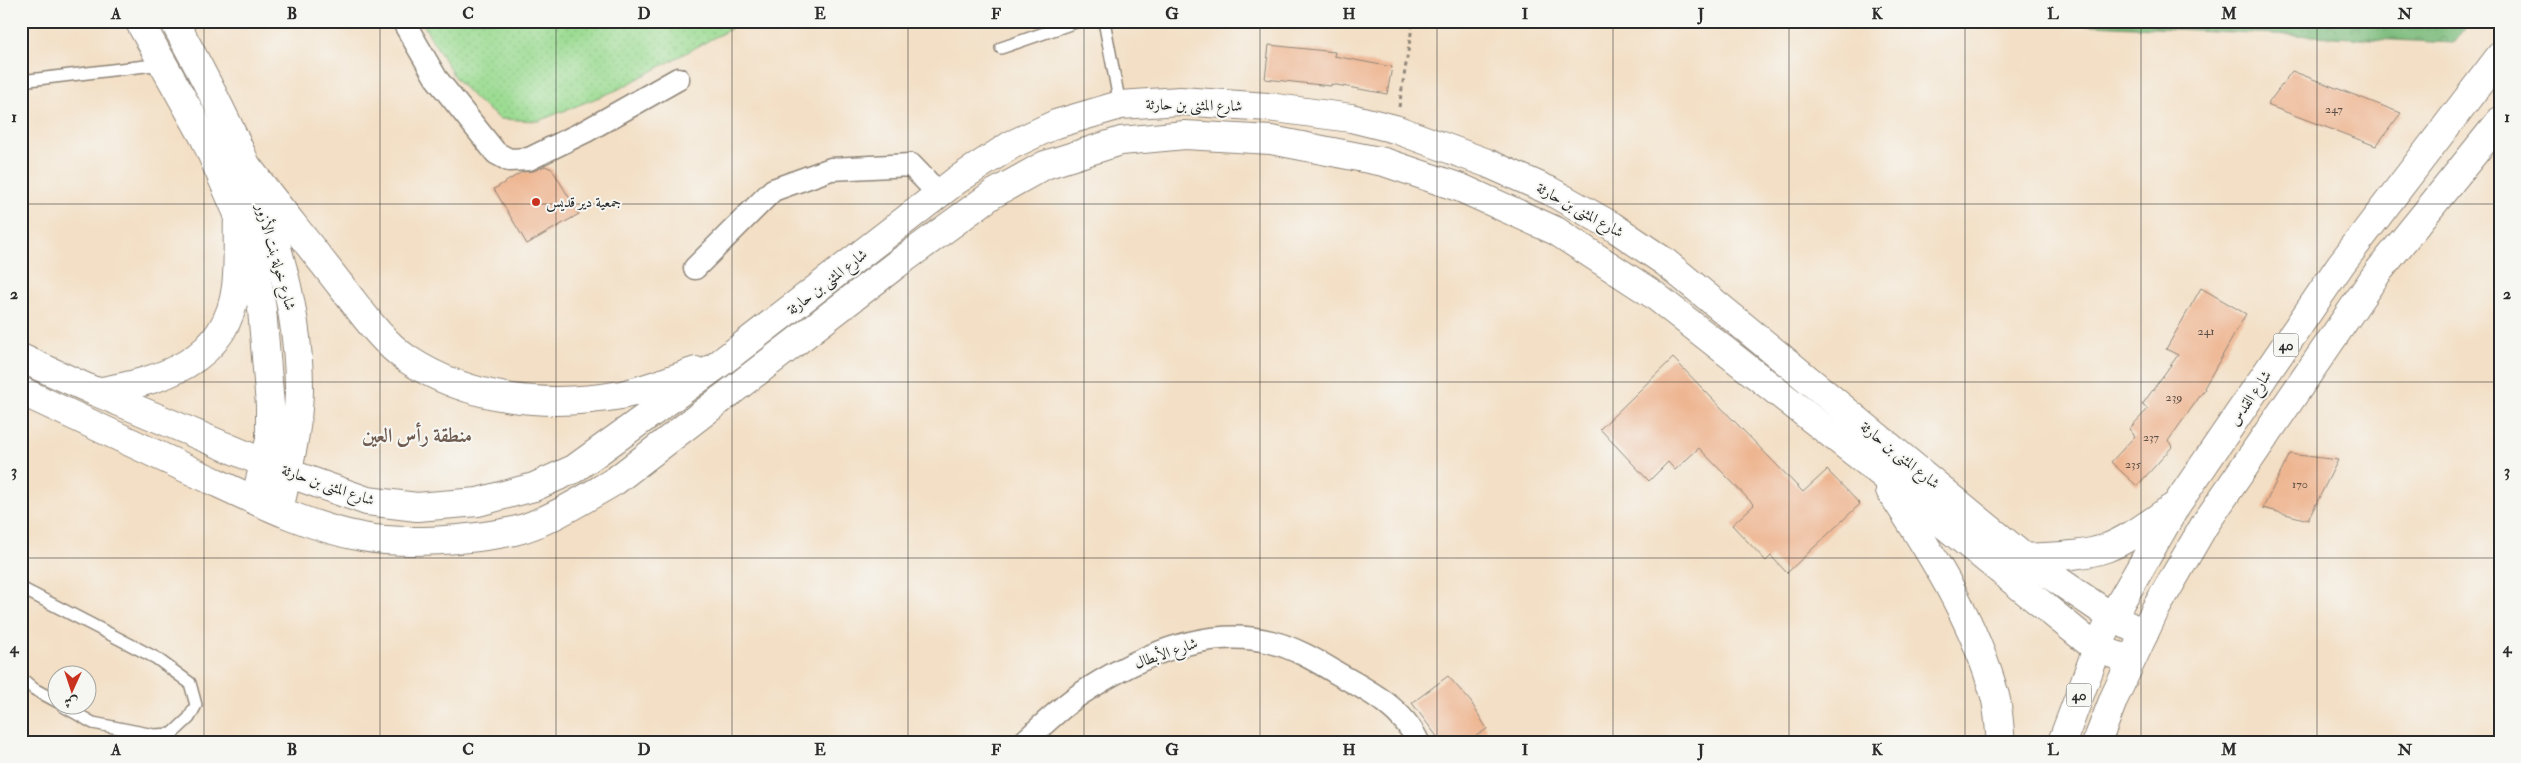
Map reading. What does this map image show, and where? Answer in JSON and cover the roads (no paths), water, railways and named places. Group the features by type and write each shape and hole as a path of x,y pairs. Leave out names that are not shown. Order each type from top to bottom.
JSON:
{"main road":[{"name":"شارع خولة بنت الأزور","path":"139,21 204,139 238,214 254,262 263,318 270,404 270,440 277,468"},
{"name":"شارع خولة بنت الأزور","path":"174,21 250,170 277,248 290,298 298,350 299,392 295,437 277,468 267,505"},
{"name":"شارع القدس","path":"2062,742 2097,649 2112,617 2177,504 2341,264 2500,56"},
{"name":"شارع المثنى بن حارثة","path":"21,358 96,392 277,468 367,501 417,507 478,502 534,486 574,468 719,364 939,194 1010,145 1056,124 1120,104 1180,101 1268,107 1351,118 1395,129 1487,163 1550,191 1612,226 1658,256 2025,558 2112,617 2144,634"},
{"name":"40","path":"2097,742 2131,660 2155,610 2204,524 2378,272 2500,121"},
{"name":"شارع المثنى بن حارثة","path":"21,391 313,525 364,538 419,540 466,538 515,531 567,509 615,480 893,267 993,194 1045,165 1121,140 1185,135 1271,140 1384,162 1461,188 1556,230 1654,295 1877,470 2097,649 2131,660"},
{"path":"250,170 377,332 406,358 447,381 487,395 529,400 575,400 622,395 719,364"},
{"path":"96,392 139,385 162,377 187,366 204,352 221,328 231,308 236,287 238,214"},
{"path":"1877,470 1945,576 1977,643 1996,698 2000,742"},
{"path":"2025,558 2083,554 2105,548 2139,530 2177,504"}],"street":[{"path":"403,21 436,78 496,153 509,160 529,159 586,131 678,79"},
{"path":"695,268 773,190 831,169 912,165 939,194"},
{"name":"شارع الأبطال","path":"1024,742 1078,696 1123,668 1202,640 1237,637 1271,642 1307,656 1361,686 1397,712 1418,742"}],"lane":[{"path":"1001,48 1079,21"},
{"path":"1104,21 1120,104"},
{"path":"21,81 164,64"},
{"path":"21,588 156,658 190,683 196,705 189,718 172,734 154,735 93,723 81,716"},
{"path":"21,678 34,689 48,697"}],"place":[{"name":"جمعية دير قديس","path":"536,202"}],"district":[{"name":"منطقة رأس العين","path":"417,435"}]}
